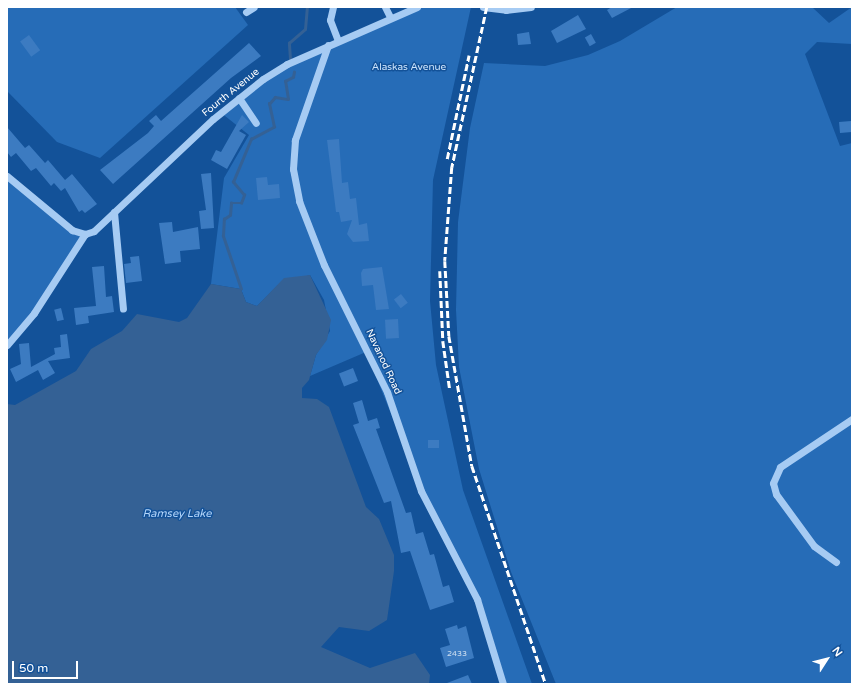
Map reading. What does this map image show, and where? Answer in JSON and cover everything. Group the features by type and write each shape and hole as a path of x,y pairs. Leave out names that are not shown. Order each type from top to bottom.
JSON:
{"street":[{"path":"246,12 254,7"},
{"path":"333,7 330,20 338,41"},
{"path":"385,7 390,17"},
{"name":"Fourth Avenue","path":"85,234 98,228 239,98 280,68 390,17 416,7"},
{"path":"483,7 506,10 531,7"},
{"name":"Navanod Road","path":"328,46 295,140 292,169 299,202 324,265 387,392 422,491 477,599 503,684"},
{"path":"239,98 256,123"},
{"path":"7,176 64,226 85,234 34,312 7,344"},
{"path":"114,212 123,309"},
{"path":"836,562 814,546 776,494 773,482 780,467 852,419"}],"green space":[{"path":"7,7 235,7 248,25 100,158 57,142 7,91"},
{"name":"Alaskas Avenue","path":"414,7 471,7 433,180 430,301 436,365 463,490 532,684 502,684 482,613 427,503 366,352 310,376 316,355 330,331 324,300 310,275 279,284 257,306 246,302 241,289 211,284 224,178 249,135 220,112 263,79"},
{"path":"677,7 812,7 829,23 852,7 852,44 817,42 805,54 840,146 852,143 852,684 556,684 511,572 479,469 459,367 456,310 458,222 470,128 484,63 545,66 588,55 620,41"},
{"path":"7,175 58,220 84,233 43,297 7,344"}],"water":[{"name":"Ramsey Lake","path":"310,275 331,320 327,340 316,355 309,380 302,388 302,398 317,399 329,407 366,507 379,519 394,555 394,571 387,620 369,631 339,627 321,647 370,668 415,653 430,675 429,684 7,684 7,404 15,405 76,371 91,349 122,331 137,314 179,322 187,318 211,284 241,289 246,302 257,306 284,278"}],"building":[{"path":"612,7 633,7 612,18 607,10"},
{"path":"578,15 586,29 557,43 551,31"},
{"path":"529,32 531,44 518,45 517,34"},
{"path":"591,34 596,43 590,46 585,37"},
{"path":"29,35 40,50 31,57 20,41"},
{"path":"249,43 261,56 231,78 113,184 100,170 148,133 154,126 149,121 156,115 161,121"},
{"path":"242,115 249,122 239,131 246,135 227,169 211,160 216,150 221,152"},
{"path":"851,121 852,132 840,133 839,122"},
{"path":"7,127 25,148 29,145 45,163 48,160 65,180 72,174 97,204 85,213 82,210 79,212 65,188 61,191 54,183 51,186 36,168 31,171 16,153 11,157 7,152"},
{"path":"339,139 342,183 348,182 350,199 356,198 359,225 367,223 369,241 353,242 347,234 352,220 341,222 339,212 336,212 327,140"},
{"path":"211,173 214,228 201,229 199,211 206,210 201,174"},
{"path":"267,177 268,185 279,184 280,198 258,200 256,178"},
{"path":"172,222 173,232 198,227 200,249 180,251 181,262 165,264 159,223"},
{"path":"139,256 142,281 126,283 124,264 131,263 130,257"},
{"path":"104,266 106,297 112,296 114,312 88,316 89,323 76,325 74,308 96,306 92,267"},
{"path":"382,267 389,309 376,310 373,285 362,286 361,273 363,269"},
{"path":"401,294 408,303 401,308 394,300"},
{"path":"61,308 64,320 57,321 54,310"},
{"path":"398,319 399,338 386,339 385,320"},
{"path":"67,334 70,358 48,361 55,373 43,380 38,370 16,382 10,369 21,364 19,344 29,343 31,367 55,354 54,348 61,347 60,335"},
{"path":"353,368 358,381 344,386 339,373"},
{"path":"362,400 368,421 377,418 380,428 376,429 406,513 411,512 416,534 423,532 430,555 434,554 443,587 449,585 454,602 430,610 410,551 401,553 391,501 384,503 353,425 359,423 353,403"},
{"path":"428,440 439,440 439,448 428,448"},
{"path":"457,625 458,629 466,626 474,658 446,667 440,648 450,645 445,629"},
{"path":"468,675 472,684 447,684 447,683"}],"waterway":[{"path":"290,59 289,43 305,29 307,7"},
{"path":"241,289 223,236 224,219 230,215 231,203 241,203 244,195 233,182 251,139 274,127 269,104 275,97 288,99 285,81 293,77 294,72"}],"railway":[{"path":"487,7 452,167 445,261 449,336 472,466 546,684"},
{"path":"447,159 469,55"},
{"path":"440,271 443,341 450,390"}]}
